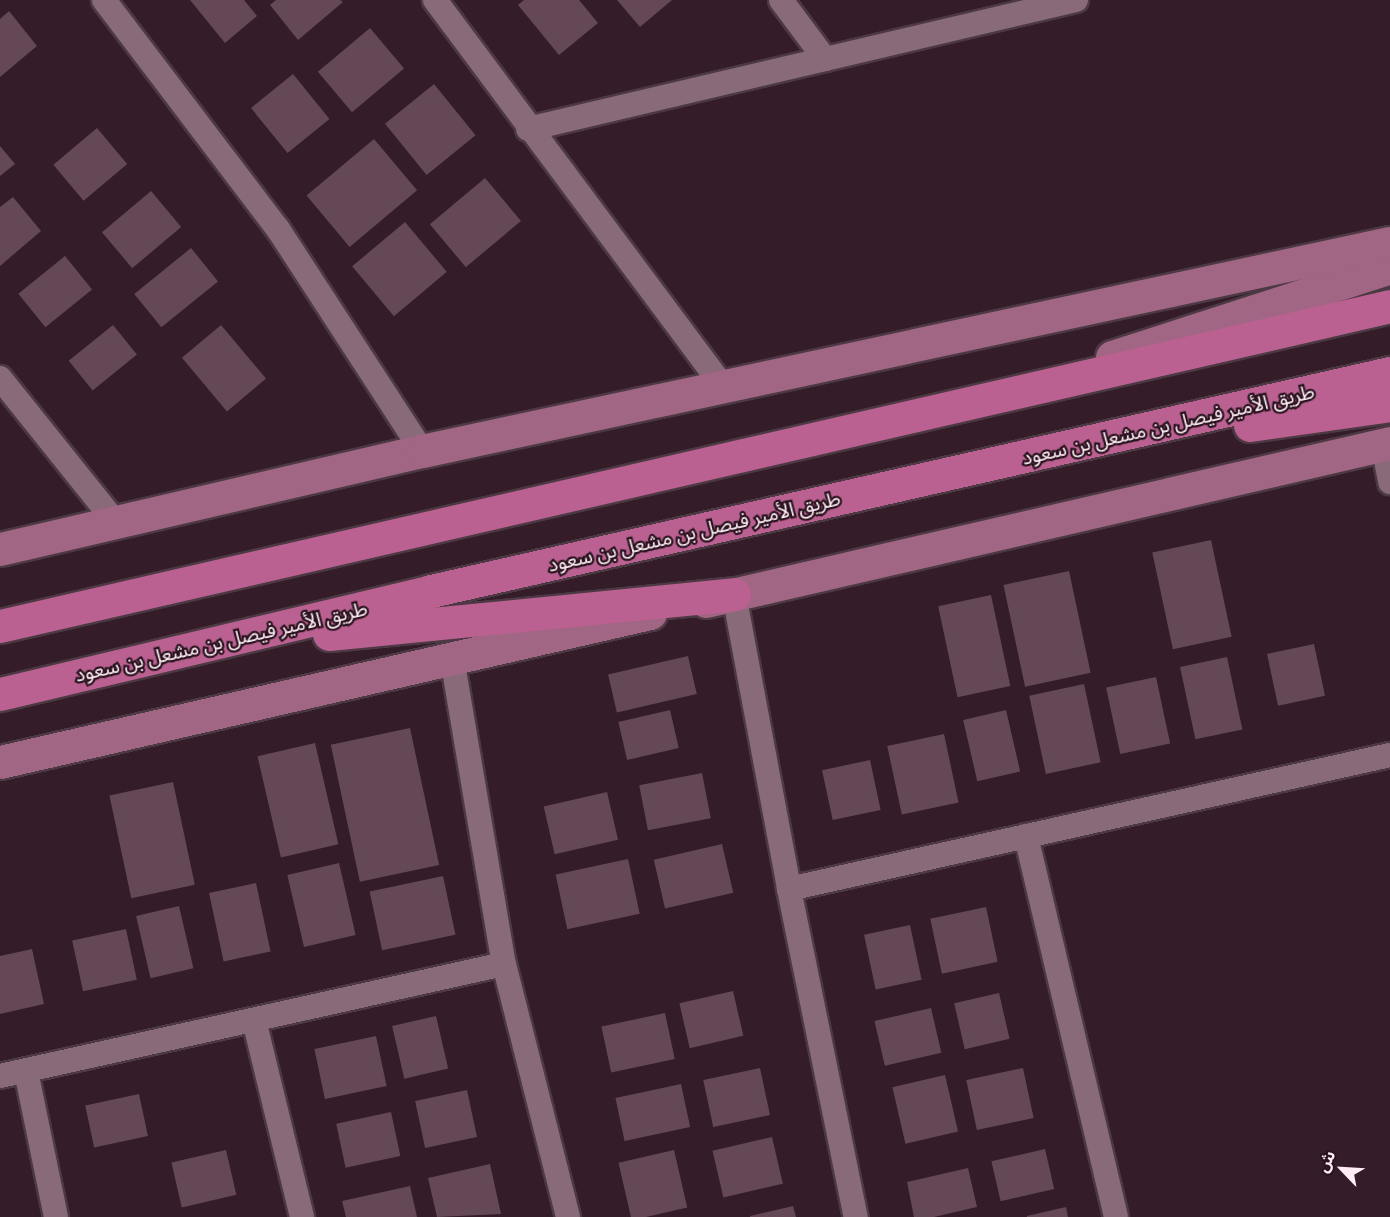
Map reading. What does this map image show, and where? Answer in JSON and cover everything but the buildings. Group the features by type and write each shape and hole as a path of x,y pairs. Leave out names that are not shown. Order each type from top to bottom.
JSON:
{"main road":[{"path":"0,549 422,451 1390,243"},
{"path":"982,400 1390,267"},
{"path":"0,626 1390,306"},
{"name":"طريق الأمير فيصل بن مشعل بن سعود","path":"0,694 1390,373"},
{"path":"1028,456 1390,405"},
{"path":"0,762 1387,444"},
{"path":"187,650 470,617 734,594"}],"street":[{"path":"104,0 278,229 422,451"},
{"path":"435,0 528,129 723,387"},
{"path":"782,0 825,59"},
{"path":"528,129 1076,0"},
{"path":"0,378 116,523"},
{"path":"1387,444 1390,482"},
{"path":"734,594 789,889 856,1217"},
{"path":"452,658 504,964 568,1217"},
{"path":"789,889 1390,756"},
{"path":"1026,836 1116,1217"},
{"path":"0,1077 504,964"},
{"path":"254,1020 302,1217"},
{"path":"26,1071 56,1217"}]}
